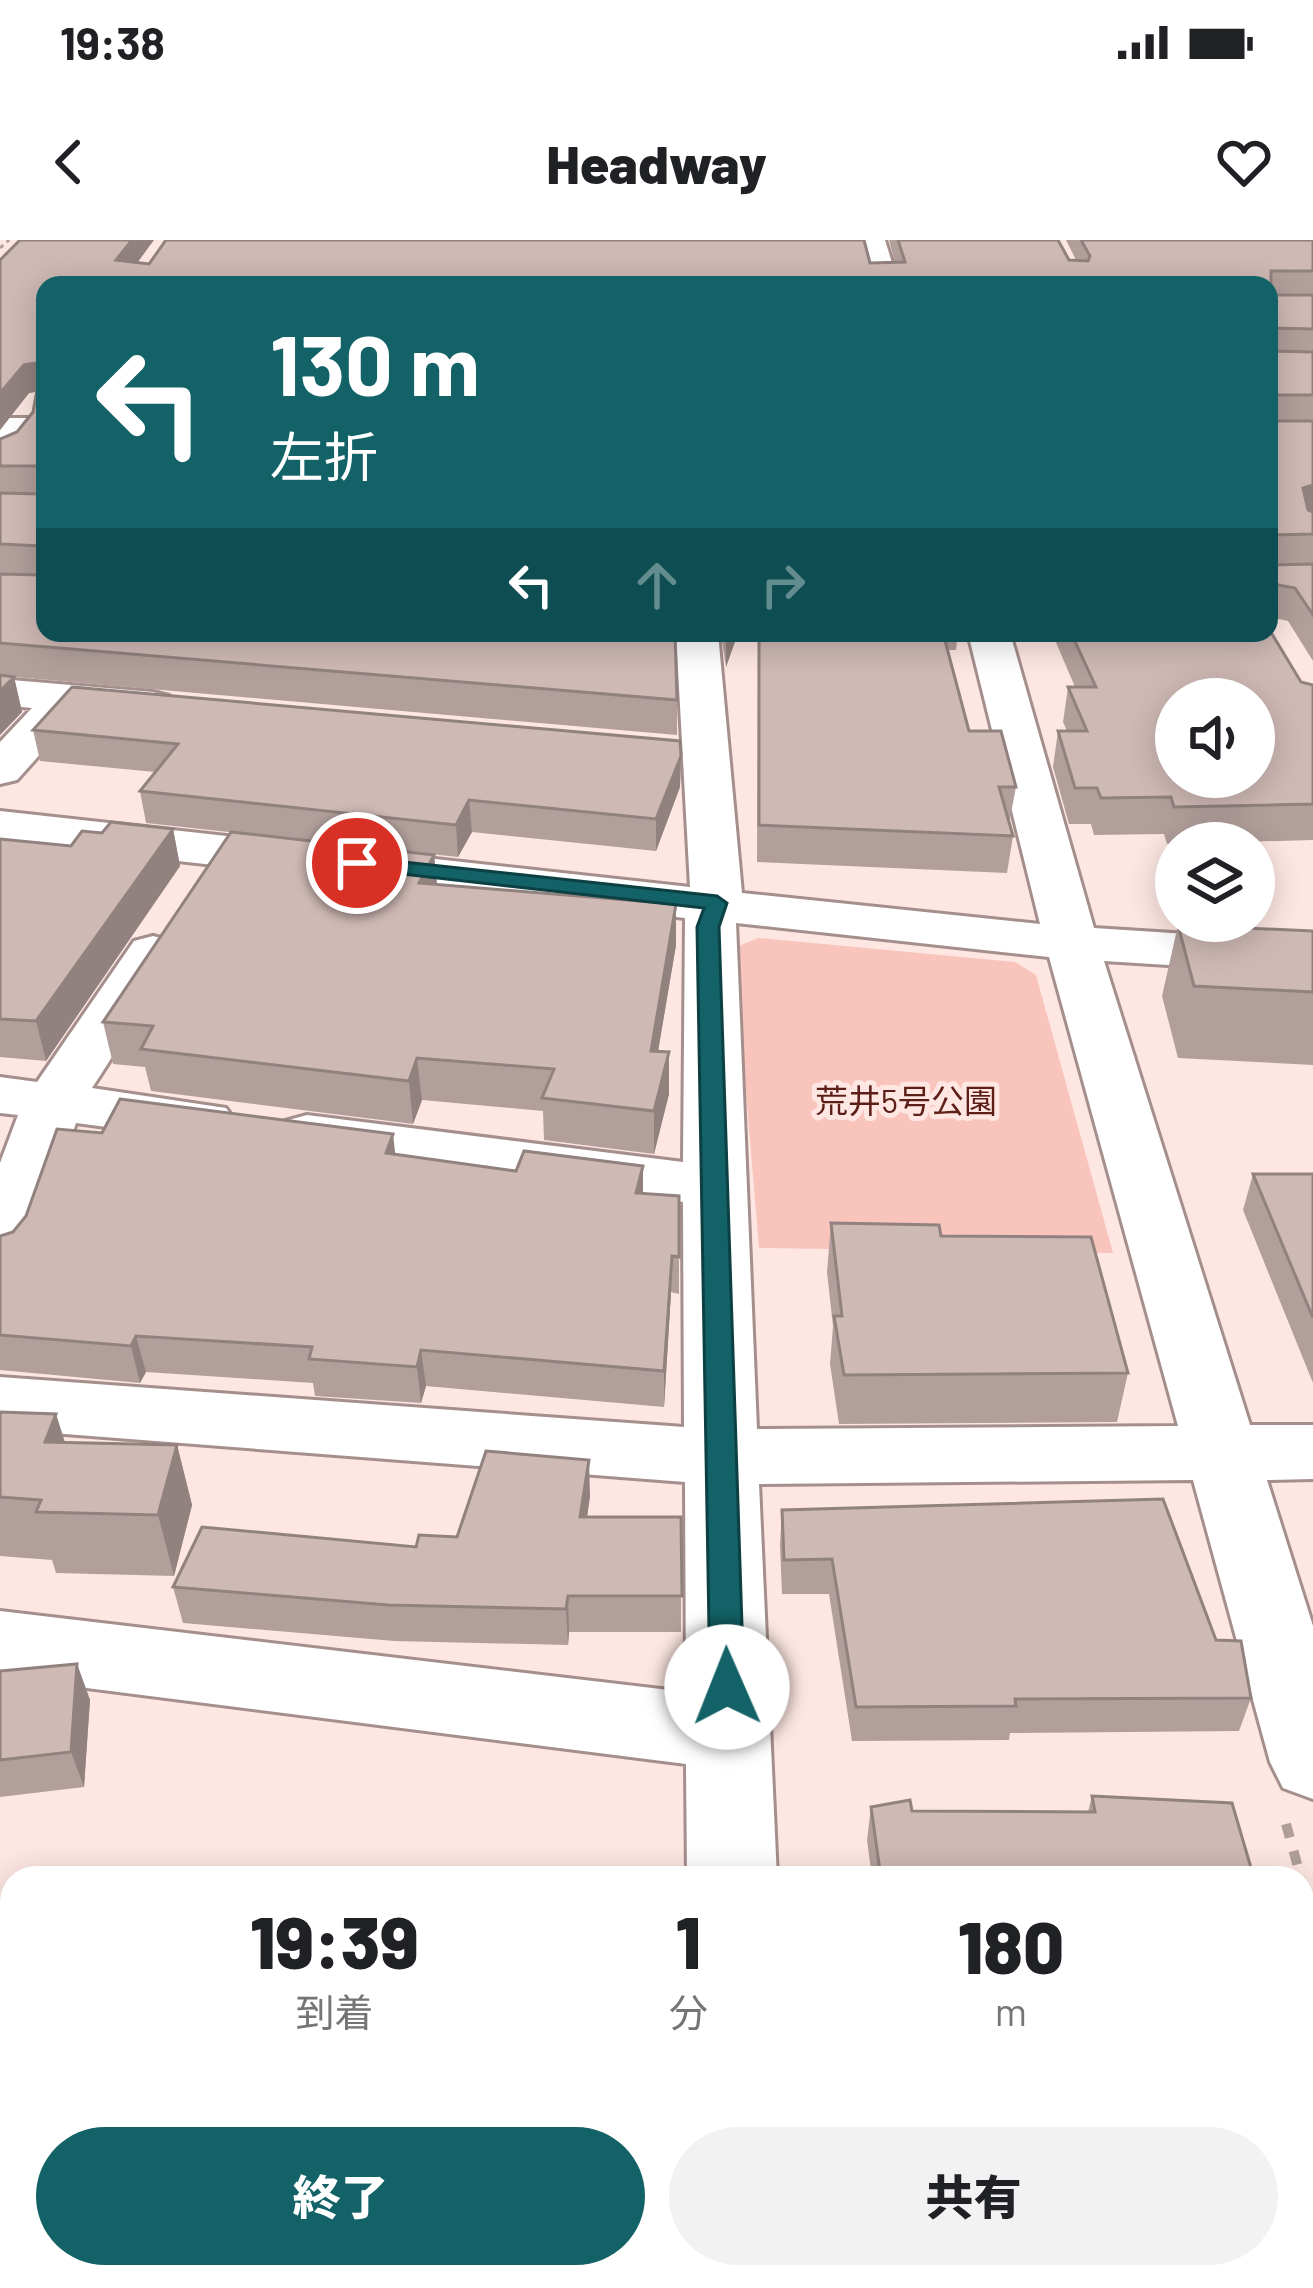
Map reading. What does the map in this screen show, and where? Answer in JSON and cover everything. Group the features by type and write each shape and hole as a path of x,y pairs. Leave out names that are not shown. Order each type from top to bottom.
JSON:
{"street":[{"path":"872,240 882,276"},
{"path":"0,459 29,422"},
{"path":"696,642 682,754 717,903 708,927 732,1866"},
{"path":"991,642 1072,943 1313,1762"},
{"path":"0,692 185,708"},
{"path":"0,770 67,697"},
{"path":"0,826 1072,943 1313,958"},
{"path":"0,1249 27,1099 222,849"},
{"path":"27,1099 714,1186"},
{"path":"0,1403 721,1457 1313,1452"},
{"path":"0,1644 728,1733"}],"path":[{"path":"0,248 8,240"}],"green space":[{"name":"荒井5号公園","path":"758,938 1015,962 1036,975 1113,1253 759,1248 734,948"}],"building":[{"path":"20,240 132,240 116,260 149,264 166,240 864,240 870,263 905,262 898,240 1058,240 1069,260 1088,261 1081,240 1313,240 1313,271 1271,271 1271,276 36,276 36,363 24,365 0,393 0,260"},
{"path":"1278,295 1313,295 1313,329 1278,328"},
{"path":"1278,351 1313,352 1313,395 1278,395"},
{"path":"36,395 36,466 0,466 0,439 17,432 33,412"},
{"path":"1278,421 1313,421 1313,485 1303,488 1308,510 1313,512 1313,534 1278,535"},
{"path":"0,493 36,494 36,546 0,544"},
{"path":"1313,564 1313,615 1295,588 1278,585 1278,565"},
{"path":"0,574 36,575 36,642 675,642 677,700 0,643"},
{"path":"759,642 945,642 969,731 1001,731 1016,787 999,787 1013,836 759,825"},
{"path":"1075,642 1277,642 1301,682 1313,685 1313,804 1174,807 1171,798 1275,798 1275,678 1155,678 1155,797 1101,798 1097,788 1075,788 1058,731 1087,731 1068,687 1096,687"},
{"path":"0,675 14,677 0,691"},
{"path":"72,687 680,741 681,756 656,819 469,800 456,825 140,791 178,744 33,730"},
{"path":"111,822 173,829 36,1021 0,1019 0,839 71,846 82,831 102,833"},
{"path":"231,832 434,855 419,883 676,904 651,1051 669,1052 654,1111 542,1098 554,1069 417,1058 409,1081 141,1049 153,1026 103,1022"},
{"path":"1275,929 1313,931 1313,992 1194,986 1182,942 1275,942"},
{"path":"120,1099 393,1134 386,1153 516,1171 524,1151 643,1166 636,1193 679,1196 679,1257 672,1256 664,1371 421,1350 417,1367 309,1359 312,1347 136,1336 131,1346 0,1335 0,1236 13,1232 26,1216 57,1129 102,1133"},
{"path":"1253,1174 1313,1174 1313,1318"},
{"path":"831,1223 939,1225 941,1236 1091,1237 1128,1373 844,1375 834,1316 842,1316"},
{"path":"0,1412 56,1414 45,1442 177,1445 158,1515 36,1512 41,1500 0,1497"},
{"path":"486,1451 589,1460 580,1517 681,1517 682,1596 568,1596 566,1609 388,1605 173,1587 202,1527 416,1547 419,1535 457,1537"},
{"path":"1163,1499 1216,1640 1241,1641 1251,1698 1015,1699 1016,1706 856,1707 832,1559 784,1560 782,1510"},
{"path":"77,1664 71,1752 0,1760 0,1671"},
{"path":"1092,1796 1232,1803 1250,1866 879,1866 871,1807 910,1800 912,1811 1095,1812"}],"route":[{"path":"357,863 717,903 708,927 727,1687"}]}
